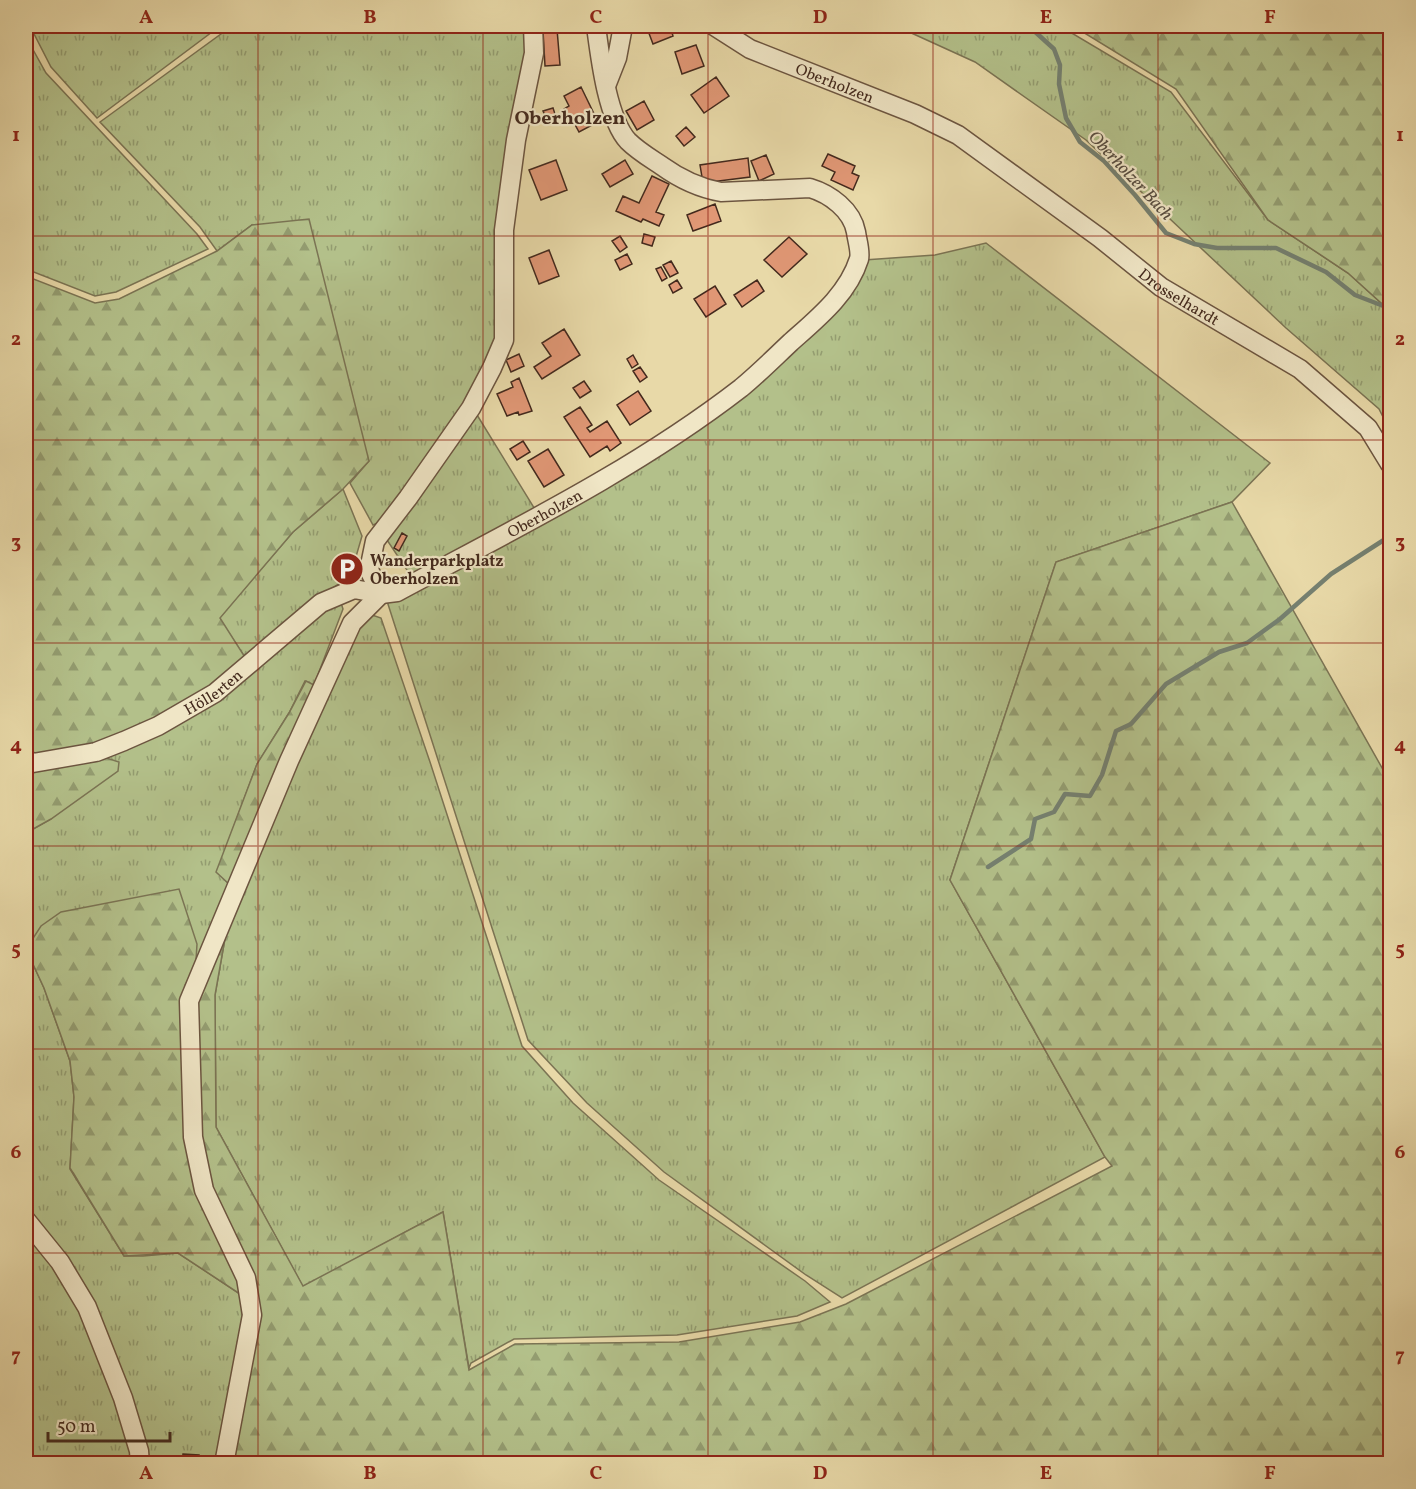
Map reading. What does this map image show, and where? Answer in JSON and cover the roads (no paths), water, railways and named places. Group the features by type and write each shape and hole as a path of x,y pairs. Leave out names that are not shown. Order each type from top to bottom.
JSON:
{"street":[{"path":"224,1464 252,1315 246,1278 204,1190 194,1137 189,1001 289,761 352,622 381,594 369,570 375,541 471,408 504,340 504,230 516,140 534,53 533,26"},
{"name":"Oberholzen","path":"381,594 397,592 539,516 665,442 742,387 811,324 845,289 860,256 855,226 842,206 824,192 810,188 721,192 694,185 665,168 626,139 615,118 606,86 596,26"},
{"path":"606,86 617,58 623,26"},
{"name":"Oberholzen","path":"714,26 750,50 915,114 958,135"},
{"name":"Drosselhardt","path":"958,135 1100,238 1161,287 1300,369 1368,428 1390,464"},
{"name":"Höllerten","path":"26,759 33,763 96,752 158,726 215,693 321,603 354,589 381,594"},
{"path":"26,1220 60,1262 87,1307 123,1398 139,1451 140,1464"}],"waterway":[{"name":"Oberholzer Bach","path":"1016,26 1032,29 1054,49 1060,65 1059,84 1066,118 1080,142 1104,161 1166,233 1194,244 1217,248 1276,248 1326,272 1355,295 1386,307 1390,313"},
{"path":"988,867 1031,839 1035,819 1054,812 1065,794 1090,796 1102,775 1116,731 1131,724 1166,684 1219,652 1247,643 1280,619 1331,574 1390,536"}],"place":[{"name":"Wanderparkplatz Oberholzen","path":"347,569"}],"district":[{"name":"Oberholzen","path":"570,117"}]}
